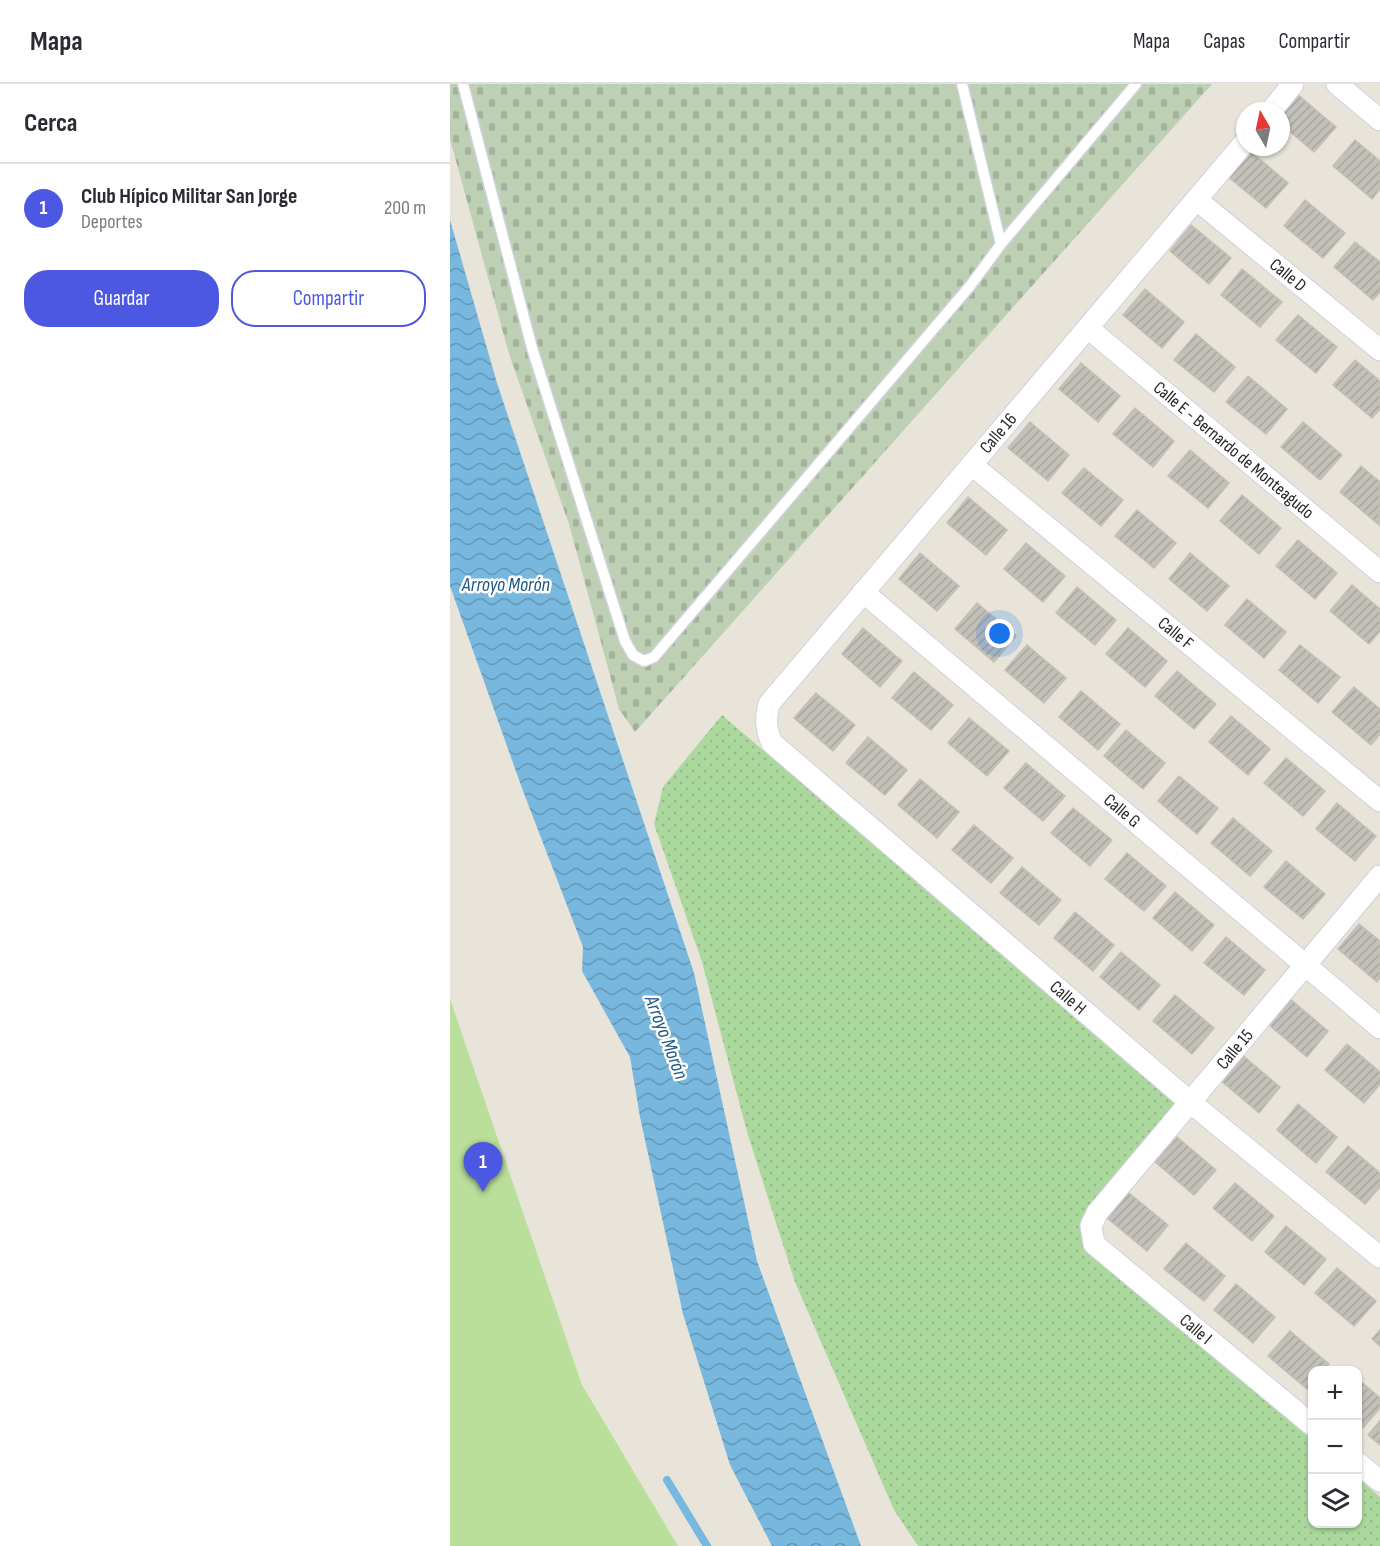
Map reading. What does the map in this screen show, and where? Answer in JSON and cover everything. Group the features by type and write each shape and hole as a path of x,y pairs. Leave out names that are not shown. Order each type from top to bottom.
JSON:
{"street":[{"path":"1278,102 1293,84"},
{"path":"1337,84 1380,120"},
{"name":"Calle 16","path":"766,730 769,704 1236,153"},
{"name":"Calle D","path":"1197,200 1380,350"},
{"name":"Calle E - Bernardo de Monteagudo","path":"1088,328 1380,572"},
{"name":"Calle F","path":"972,465 1380,801"},
{"name":"Calle G","path":"863,592 1380,1028"},
{"name":"Calle H","path":"766,730 772,743 1190,1102 1380,1257"},
{"name":"Calle 15","path":"1091,1226 1097,1213 1380,876"},
{"name":"Calle I","path":"1091,1226 1094,1244 1308,1422"},
{"path":"1362,1466 1380,1481"}],"lane":[{"path":"463,84 539,370 625,641 633,655 644,661 654,657 970,286 1001,244 1136,84"},
{"path":"962,84 1001,244"}],"green space":[{"path":"450,84 1212,84 635,732 619,709 569,524 509,354 450,139"},
{"path":"722,715 1176,1105 1081,1219 1085,1246 1308,1437 1308,1528 1362,1528 1362,1481 1380,1497 1380,1546 918,1546 894,1510 795,1282 747,1132 702,962 654,824 663,787"},
{"path":"450,999 582,1385 678,1546 450,1546"}],"water":[{"name":"Arroyo Morón","path":"450,220 497,383 694,973 757,1261 861,1546 772,1546 730,1465 683,1314 640,1117 630,1057 582,971 583,947 523,791 450,586"}],"building":[{"path":"1297,94 1336,127 1314,152 1290,132 1290,102"},
{"path":"1355,140 1380,161 1380,189 1372,199 1333,166"},
{"path":"1244,156 1256,156 1288,183 1266,208 1227,176"},
{"path":"1305,200 1345,233 1323,258 1284,226"},
{"path":"1191,225 1231,258 1209,284 1170,251"},
{"path":"1355,242 1380,262 1380,292 1373,300 1334,267"},
{"path":"1242,269 1282,302 1260,327 1221,295"},
{"path":"1145,289 1184,322 1162,348 1123,315"},
{"path":"1298,315 1337,347 1316,373 1276,340"},
{"path":"1196,334 1235,367 1214,392 1174,360"},
{"path":"1355,360 1380,381 1380,409 1372,418 1333,385"},
{"path":"1081,363 1120,396 1098,422 1059,389"},
{"path":"1248,376 1287,409 1266,434 1226,402"},
{"path":"1135,408 1174,441 1153,467 1113,434"},
{"path":"1030,422 1069,455 1048,481 1008,448"},
{"path":"1303,422 1342,455 1320,480 1281,447"},
{"path":"1190,450 1229,483 1208,508 1168,476"},
{"path":"1361,466 1380,482 1379,525 1340,492"},
{"path":"1084,468 1123,500 1101,526 1062,493"},
{"path":"1242,495 1281,528 1259,554 1220,521"},
{"path":"968,497 1007,530 986,555 947,523"},
{"path":"1137,510 1176,543 1154,568 1115,536"},
{"path":"1298,540 1337,573 1315,599 1276,566"},
{"path":"1026,543 1065,576 1043,602 1004,569"},
{"path":"920,553 959,586 937,611 899,579"},
{"path":"1190,553 1229,586 1207,611 1169,579"},
{"path":"1352,585 1380,609 1380,631 1369,644 1330,611"},
{"path":"1077,587 1116,620 1095,645 1056,613"},
{"path":"1247,599 1286,632 1264,658 1225,625"},
{"path":"977,603 1016,636 994,662 955,629"},
{"path":"863,628 902,661 880,687 842,654"},
{"path":"1128,628 1167,661 1145,687 1106,654"},
{"path":"1027,645 1066,678 1044,703 1005,670"},
{"path":"1300,645 1340,677 1318,703 1279,670"},
{"path":"1177,671 1216,704 1194,729 1155,696"},
{"path":"914,672 953,705 931,730 892,698"},
{"path":"1354,687 1380,709 1380,734 1371,745 1332,712"},
{"path":"1081,691 1120,724 1098,750 1059,717"},
{"path":"816,693 855,725 833,751 794,718"},
{"path":"1231,716 1270,749 1248,775 1209,742"},
{"path":"969,718 1009,751 987,776 948,743"},
{"path":"1126,730 1165,763 1143,789 1104,756"},
{"path":"868,737 907,770 885,795 846,763"},
{"path":"1286,758 1325,791 1303,816 1264,783"},
{"path":"1026,763 1065,796 1043,821 1004,788"},
{"path":"1179,776 1218,808 1197,834 1158,801"},
{"path":"920,779 959,812 937,838 898,805"},
{"path":"1337,803 1376,836 1355,861 1316,829"},
{"path":"1073,808 1112,840 1090,866 1051,833"},
{"path":"1233,818 1272,851 1250,876 1211,843"},
{"path":"974,825 1013,858 991,883 952,850"},
{"path":"1127,853 1166,886 1144,911 1105,879"},
{"path":"1286,861 1325,894 1303,919 1264,887"},
{"path":"1022,867 1061,900 1039,925 1000,893"},
{"path":"1175,892 1214,925 1192,951 1153,918"},
{"path":"1075,912 1114,945 1093,971 1054,938"},
{"path":"1359,924 1380,941 1380,978 1377,982 1338,949"},
{"path":"1226,937 1265,970 1244,995 1204,963"},
{"path":"1121,952 1160,985 1139,1010 1100,977"},
{"path":"1175,995 1214,1028 1192,1054 1153,1021"},
{"path":"1289,998 1328,1031 1307,1057 1268,1024"},
{"path":"1347,1044 1380,1072 1380,1084 1364,1103 1325,1070"},
{"path":"1241,1054 1280,1087 1259,1113 1220,1080"},
{"path":"1298,1104 1337,1137 1316,1163 1277,1130"},
{"path":"1177,1137 1216,1170 1194,1195 1155,1162"},
{"path":"1348,1146 1380,1173 1380,1187 1365,1204 1326,1172"},
{"path":"1235,1183 1274,1216 1252,1241 1213,1208"},
{"path":"1129,1193 1168,1225 1147,1251 1107,1218"},
{"path":"1286,1226 1326,1259 1304,1285 1265,1252"},
{"path":"1186,1243 1225,1276 1204,1301 1164,1269"},
{"path":"1337,1268 1376,1301 1354,1326 1315,1293"},
{"path":"1236,1284 1275,1317 1253,1343 1214,1310"},
{"path":"1380,1330 1380,1346 1372,1339"},
{"path":"1290,1331 1329,1364 1327,1366 1308,1366 1307,1389 1268,1356"},
{"path":"1362,1382 1380,1398 1380,1408 1363,1428"},
{"path":"1380,1421 1380,1445 1368,1435"}],"waterway":[{"path":"667,1480 707,1546"}],"place":[{"name":"Club Hípico Militar San Jorge","path":"483,1192"}]}
